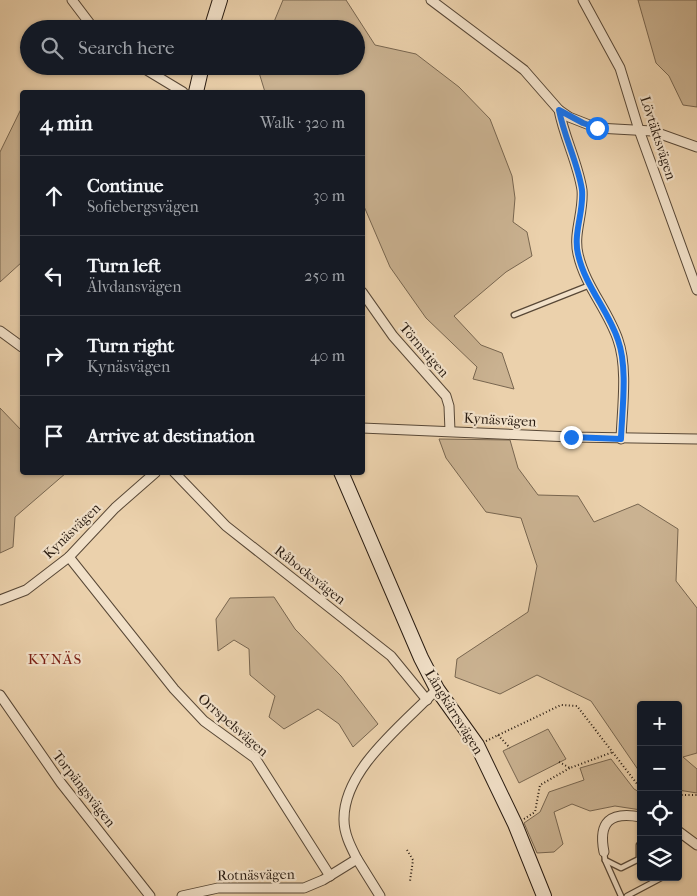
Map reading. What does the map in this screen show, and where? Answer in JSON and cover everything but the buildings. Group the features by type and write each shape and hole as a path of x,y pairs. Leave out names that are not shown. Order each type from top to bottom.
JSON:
{"street":[{"path":"72,0 87,20"},
{"path":"214,20 220,0"},
{"path":"431,0 524,70 559,110 576,120 597,128 652,131 697,147"},
{"name":"Lövtäktsvägen","path":"583,0 620,68 632,99 639,130 697,290"},
{"path":"155,75 180,90"},
{"path":"196,90 200,75"},
{"path":"559,110 563,131 581,187 576,241 582,270 613,327 621,352 621,439"},
{"name":"Törnstigen","path":"365,296 393,336 446,396 450,406 450,431"},
{"path":"0,331 20,346"},
{"name":"Kynäsvägen","path":"365,428 621,439 697,439"},
{"name":"Kynäsvägen","path":"0,600 26,590 68,557 115,508 153,475"},
{"name":"Råbocksvägen","path":"177,475 226,526 391,656 427,700"},
{"name":"Långkärrsvägen","path":"342,475 421,658 437,689 477,745 515,824 544,896"},
{"name":"Orrspelsvägen","path":"68,557 174,689 204,721 254,758 330,876"},
{"path":"380,896 350,845 344,821 345,804 354,783 365,765 437,689"},
{"name":"Torpängsvägen","path":"0,695 61,783 150,896"},
{"path":"604,856 602,835 605,823 621,815 637,817"},
{"path":"682,834 697,845"},
{"name":"Rotnäsvägen","path":"182,896 218,888 304,888 330,876 357,859"}],"lane":[{"path":"514,315 590,285"},
{"path":"604,856 621,868 637,860"},
{"path":"604,856 621,896"},
{"path":"627,896 655,881"}],"path":[{"path":"477,745 561,705 577,706 637,784"},
{"path":"498,735 510,748"},
{"path":"515,824 535,812 540,785 570,768 613,752"},
{"path":"559,762 570,768"},
{"path":"682,795 697,795"},
{"path":"407,850 413,860 410,881"}],"shaded area":[{"path":"283,0 346,0 359,20 275,20"},
{"path":"638,0 697,0 697,107 683,105 669,76 656,63"},
{"path":"365,29 375,45 416,54 459,87 490,119 512,176 515,198 513,222 527,232 532,256 506,272 454,316 481,345 502,353 514,389 473,379 477,367 426,318 390,267 365,209 365,90 264,90 260,75 365,75"},
{"path":"20,111 20,264 0,282 0,152"},
{"path":"0,408 20,429 20,475 64,475 15,517 13,547 0,553"},
{"path":"439,439 510,440 518,468 538,495 578,496 594,522 638,504 678,529 676,581 697,608 697,753 683,757 697,769 697,793 682,791 682,701 637,701 637,768 591,701 537,675 500,694 455,677 457,659 528,612 537,566 521,518 486,512 446,458"},
{"path":"274,597 295,629 341,676 378,724 353,747 339,724 318,709 284,729 269,717 275,696 250,675 249,649 234,640 218,651 216,619 230,598"},
{"path":"548,729 566,759 519,783 503,751"},
{"path":"611,759 637,791 637,809 615,806 590,811 572,804 554,812 563,844 554,852 537,853 524,823 540,812 549,792 584,780 580,768"}],"district":[{"name":"KYNÄS","path":"55,659"}],"route":[{"path":"571,437 621,439 623,393 619,341 582,270 576,241 582,194 581,187 563,131 559,110 570,117 597,128"}]}
